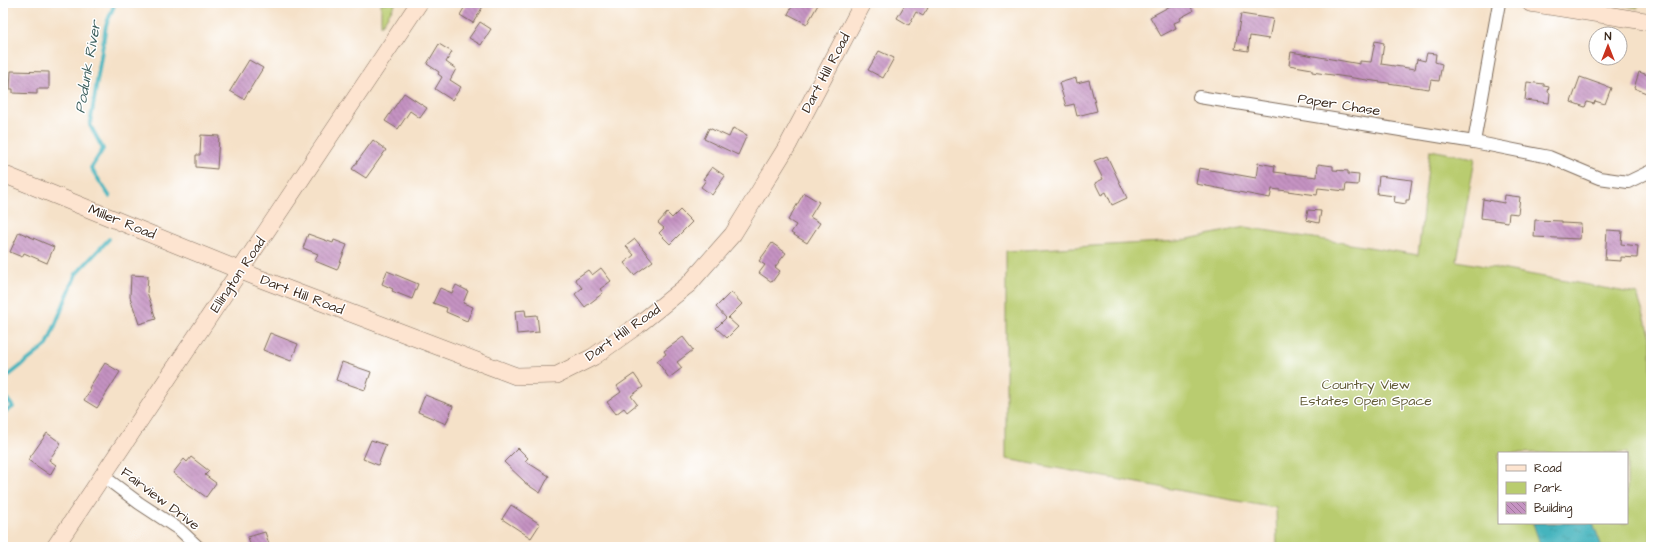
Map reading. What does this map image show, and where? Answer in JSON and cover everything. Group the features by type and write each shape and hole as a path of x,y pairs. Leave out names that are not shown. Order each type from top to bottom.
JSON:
{"street":[{"name":"Ellington Road","path":"55,547 419,3"},
{"name":"Dart Hill Road","path":"240,270 516,376 557,375 593,357 638,325 689,284 733,234 788,145 863,3"},
{"path":"1474,142 1499,3"},
{"path":"1530,3 1651,22"},
{"name":"Paper Chase","path":"1199,97 1474,142 1548,157 1599,178 1628,182 1651,171"},
{"name":"Miller Road","path":"3,174 240,270"},
{"name":"Fairview Drive","path":"103,476 139,503 180,530 198,547"}],"green space":[{"path":"381,3 396,3 381,26"},
{"path":"1611,3 1639,3 1638,8"},
{"name":"Country View Estates Open Space","path":"1430,150 1475,158 1457,261 1637,294 1651,337 1651,547 1277,547 1276,508 1006,459 1006,251 1179,241 1245,227 1418,255"}],"water":[{"path":"1533,524 1593,524 1602,547 1541,547"}],"building":[{"path":"467,3 485,3 473,23 460,15"},
{"path":"794,3 819,3 807,24 788,14"},
{"path":"899,3 922,3 921,4 928,8 923,16 916,12 909,25 897,18 904,6"},
{"path":"1176,3 1189,3 1193,11 1180,18 1181,20 1174,23 1176,28 1161,36 1150,17"},
{"path":"1241,14 1273,19 1269,39 1250,36 1248,51 1235,49"},
{"path":"480,22 491,29 481,45 469,38"},
{"path":"1375,41 1384,43 1381,64 1415,69 1417,59 1425,61 1427,53 1436,54 1435,62 1442,64 1439,81 1431,80 1429,89 1312,72 1312,69 1289,65 1291,52 1360,64 1360,61 1371,62"},
{"path":"439,44 452,52 446,62 456,69 450,80 461,87 452,100 435,89 442,77 438,74 439,72 427,64"},
{"path":"879,51 894,58 883,78 868,70"},
{"path":"249,60 263,68 244,99 230,91"},
{"path":"11,71 49,72 49,89 37,89 37,94 13,93 13,89 10,89"},
{"path":"1639,72 1651,76 1651,95 1634,88"},
{"path":"1580,77 1611,88 1605,104 1595,101 1594,104 1587,102 1585,107 1571,102"},
{"path":"1076,78 1077,83 1089,80 1097,111 1077,116 1074,104 1066,106 1059,83"},
{"path":"1527,82 1544,84 1544,86 1549,87 1549,103 1525,100"},
{"path":"404,93 427,108 420,118 410,111 398,129 385,121"},
{"path":"709,128 729,137 733,128 747,135 738,155 704,139"},
{"path":"201,135 219,136 217,169 196,167 196,155 200,155"},
{"path":"373,140 386,150 366,178 352,169"},
{"path":"1107,156 1127,198 1112,205 1106,192 1101,195 1095,183 1103,179 1094,161"},
{"path":"1258,163 1275,166 1274,172 1317,177 1318,164 1333,166 1333,170 1348,171 1348,174 1359,175 1358,185 1346,184 1345,191 1318,188 1317,195 1272,189 1270,198 1196,184 1199,168 1256,178"},
{"path":"712,167 725,176 712,195 701,187 706,180 703,179"},
{"path":"1379,176 1412,180 1409,200 1406,200 1406,204 1394,202 1395,196 1377,194"},
{"path":"804,193 819,202 810,217 820,223 807,243 791,233 796,225 788,220"},
{"path":"1505,195 1520,197 1518,214 1509,213 1508,222 1481,218 1483,199 1504,203"},
{"path":"680,210 692,222 670,244 659,233 664,228 658,223 667,213 672,218"},
{"path":"1308,210 1321,211 1319,223 1306,220"},
{"path":"1535,220 1562,221 1562,223 1581,224 1580,239 1534,237"},
{"path":"1607,230 1622,231 1621,244 1638,246 1637,258 1621,257 1621,261 1605,260"},
{"path":"19,232 54,247 47,263 24,253 22,257 10,252"},
{"path":"308,234 333,243 334,240 347,245 337,270 315,261 318,254 303,248"},
{"path":"635,239 653,261 634,275 624,263 634,255 626,246"},
{"path":"772,243 786,253 775,267 780,271 772,282 759,273 765,265 759,261"},
{"path":"601,268 611,281 600,289 603,293 585,307 575,294 582,288 575,279 588,270 592,275"},
{"path":"387,271 418,284 412,299 392,291 393,289 382,284"},
{"path":"131,275 148,276 147,292 156,319 139,324 130,297"},
{"path":"456,285 468,291 463,303 473,307 467,321 446,312 447,308 433,303 440,288 452,293"},
{"path":"731,292 742,304 728,318 738,327 727,338 716,328 726,318 716,307"},
{"path":"525,310 526,316 537,315 539,332 517,334 515,311"},
{"path":"270,333 298,344 291,361 263,350"},
{"path":"683,337 693,350 677,362 682,368 669,378 657,361 666,354 664,351"},
{"path":"342,362 371,372 365,390 336,380"},
{"path":"105,363 120,372 97,408 84,400 91,389 89,388"},
{"path":"634,374 643,387 631,396 637,404 627,412 624,408 616,414 607,402 621,392 617,386"},
{"path":"425,395 453,406 446,424 418,412"},
{"path":"47,433 61,443 49,460 56,465 50,475 28,460"},
{"path":"371,440 386,445 378,465 363,459"},
{"path":"518,448 528,458 525,461 549,476 540,493 525,483 504,462"},
{"path":"191,457 209,471 205,475 216,483 206,497 173,473 184,459 187,462"},
{"path":"511,505 540,524 531,538 502,519"},
{"path":"265,532 270,547 251,547 248,537"}],"waterway":[{"name":"Podunk River","path":"110,197 91,168 103,149 90,125 106,25 115,3"},
{"name":"Podunk River","path":"3,380 47,345 76,274 109,239"},
{"name":"Podunk River","path":"3,394 13,407 3,413"}]}
